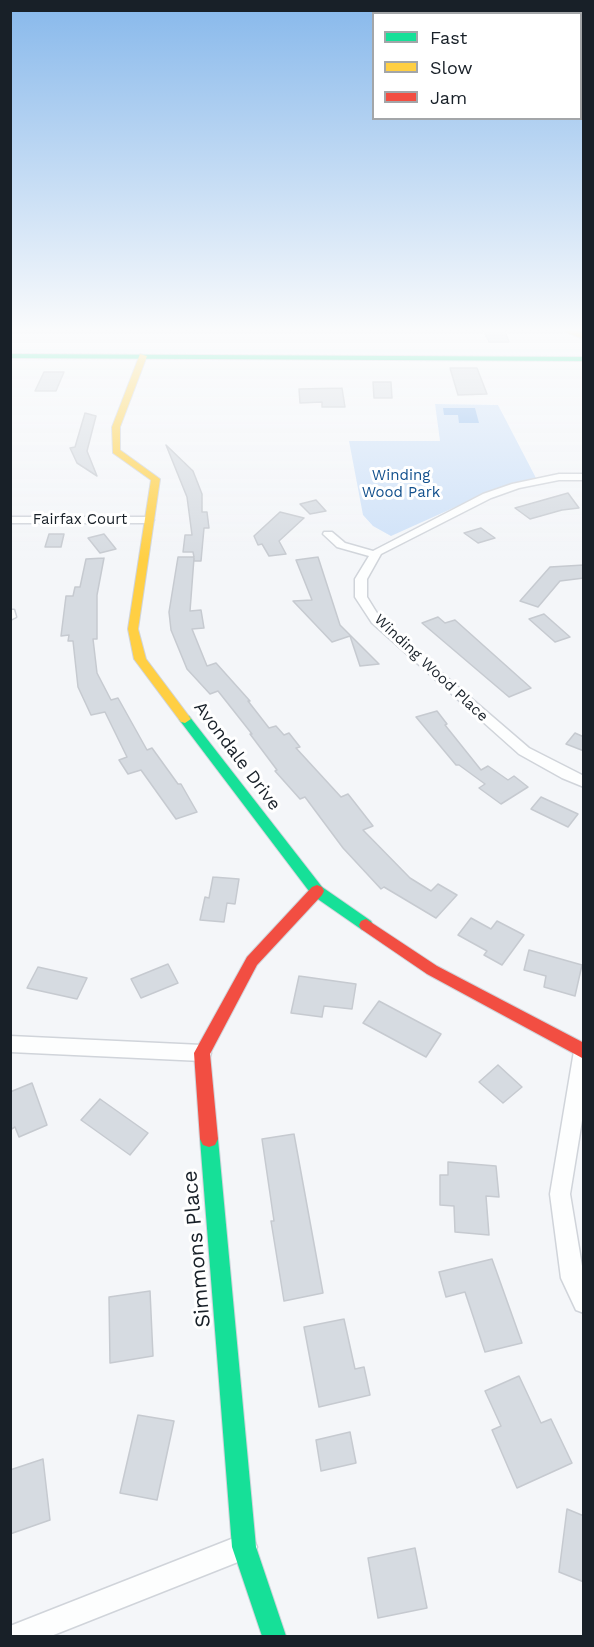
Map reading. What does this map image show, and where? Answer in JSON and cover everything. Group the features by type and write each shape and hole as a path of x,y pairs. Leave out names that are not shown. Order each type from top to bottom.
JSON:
{"street":[{"name":"Avondale Drive","path":"124,406 116,427 116,451 156,479 133,629 140,659 317,891 432,970 583,1051"},
{"path":"328,534 342,545 375,555 487,496 516,486 559,477 584,477"},
{"name":"Fairfax Court","path":"10,520 149,520"},
{"path":"410,520 424,528"},
{"name":"Winding Wood Place","path":"375,555 361,579 361,597 376,620 524,751 584,782"},
{"path":"10,1044 202,1053 252,961 317,891"},
{"path":"583,1051 560,1194 572,1278 584,1302"},
{"name":"Simmons Place","path":"202,1053 244,1547 274,1636"},
{"path":"18,1636 244,1547"}],"green space":[{"name":"Winding Wood Park","path":"435,406 498,406 537,480 491,491 391,536 373,526 363,515 349,441 440,441"}],"water":[{"path":"443,408 475,408 479,423 459,423 458,415 444,415"}],"building":[{"path":"345,406 345,407 322,407"},
{"path":"85,413 96,416 87,451 97,476 77,463 70,448 75,447"},
{"path":"166,445 193,471 202,494 202,512 207,512 209,528 204,528 201,561 194,561 194,558 190,611 201,610 204,628 192,629 207,666 216,663 250,701 248,701 269,728 276,726 284,735 289,733 300,747 296,748 341,797 348,794 373,826 363,830 410,878 431,891 438,884 457,895 436,918 384,887 381,889 343,848 305,797 300,799 275,771 277,770 250,734 252,734 218,691 210,694 187,669 171,630 169,612 178,557 194,557 193,552 183,552 185,535 192,535 187,497"},
{"path":"568,493 579,508 530,519 515,508"},
{"path":"316,500 326,511 310,514 300,504"},
{"path":"280,512 304,518 279,541 286,554 269,556 262,544 258,545 254,536"},
{"path":"481,528 495,538 478,543 464,533"},
{"path":"49,534 64,534 61,547 45,547"},
{"path":"104,534 116,549 100,553 88,538"},
{"path":"318,557 340,625 379,664 360,666 350,636 332,642 293,601 312,600 296,560"},
{"path":"104,558 97,595 97,639 93,639 97,673 111,700 118,698 147,750 152,748 178,784 181,784 197,812 176,819 141,770 128,774 119,760 127,757 105,712 91,715 78,687 73,641 68,641 69,635 61,636 66,596 73,596 75,587 80,587 86,559"},
{"path":"584,565 584,578 560,581 538,607 520,601 550,567"},
{"path":"544,614 570,637 555,642 529,619"},
{"path":"438,617 445,623 455,620 531,688 509,697 422,623"},
{"path":"437,711 447,724 445,725 481,770 488,766 508,780 514,776 528,787 501,804 479,788 485,784 456,765 416,717"},
{"path":"575,733 584,737 584,751 566,744"},
{"path":"541,797 578,814 568,827 531,809"},
{"path":"213,877 239,879 235,904 227,903 224,922 200,920 205,897 209,898"},
{"path":"471,918 491,929 497,921 524,935 502,965 484,955 487,951 458,935"},
{"path":"529,950 582,965 575,996 544,987 546,976 524,970"},
{"path":"168,964 178,983 141,998 131,979"},
{"path":"38,967 87,978 77,999 27,988"},
{"path":"299,976 356,984 352,1009 324,1006 322,1017 291,1013"},
{"path":"379,1001 441,1034 426,1057 363,1023"},
{"path":"498,1065 522,1087 503,1103 479,1082"},
{"path":"32,1083 47,1125 19,1137 15,1127 10,1130 10,1092"},
{"path":"100,1099 148,1133 130,1155 81,1120"},
{"path":"294,1134 323,1293 284,1301 271,1221 274,1221 262,1139"},
{"path":"448,1162 496,1166 499,1197 486,1196 489,1235 455,1232 454,1206 440,1205 440,1175 448,1175"},
{"path":"492,1259 522,1343 485,1352 465,1292 446,1297 439,1272"},
{"path":"150,1291 153,1356 110,1363 109,1297"},
{"path":"344,1319 355,1369 364,1367 370,1395 319,1407 304,1327"},
{"path":"519,1376 541,1423 551,1419 572,1463 517,1488 492,1430 501,1426 485,1391"},
{"path":"138,1415 174,1421 157,1500 120,1493"},
{"path":"350,1432 356,1463 321,1471 316,1440"},
{"path":"43,1459 50,1520 10,1534 10,1470"},
{"path":"567,1509 584,1516 584,1582 559,1572"},
{"path":"415,1548 427,1608 378,1618 368,1558"}],"traffic: fast":[{"path":"185,719 317,891 366,925"},
{"path":"209,1139 244,1547 274,1636"}],"traffic: slow":[{"path":"124,406 116,427 116,451 156,479 133,629 140,659 185,719"}],"traffic: jam":[{"path":"209,1139 202,1053 252,961 317,891"},
{"path":"366,925 432,970 584,1052"}]}
